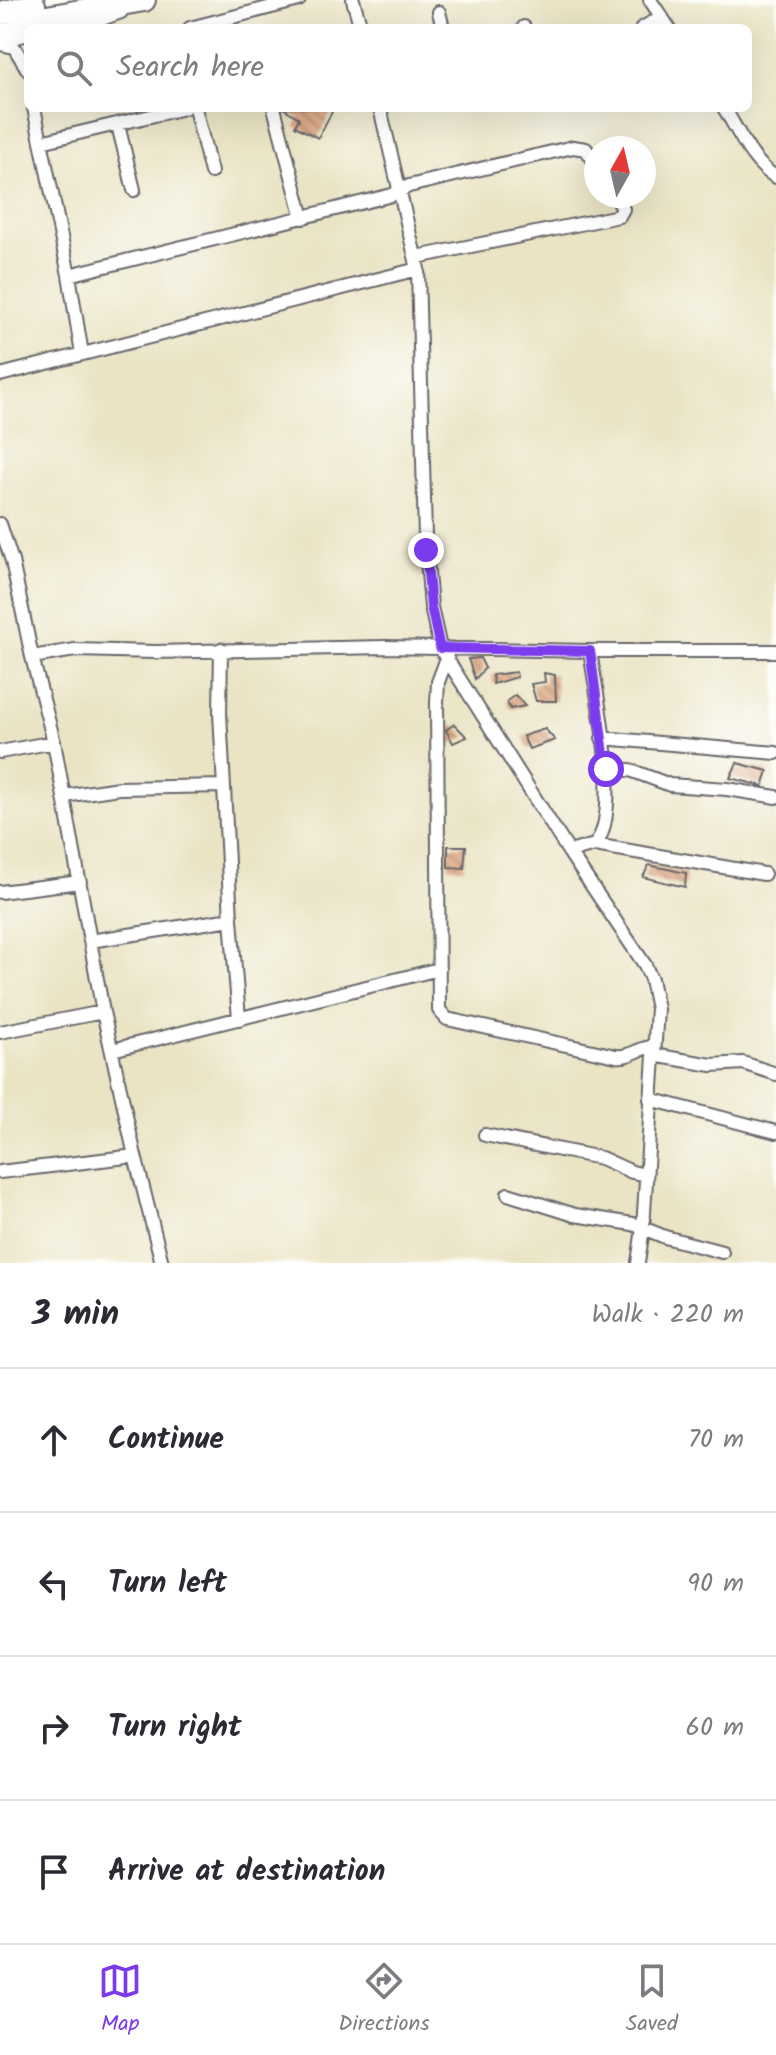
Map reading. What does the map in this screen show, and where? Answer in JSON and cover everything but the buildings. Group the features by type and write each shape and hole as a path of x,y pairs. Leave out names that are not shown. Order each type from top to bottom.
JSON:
{"highway":[{"path":"20,20 55,0"},
{"path":"0,36 27,15 41,18 149,0"}],"street":[{"path":"87,24 149,0"},
{"path":"206,24 299,0"},
{"path":"353,0 360,24"},
{"path":"650,0 666,22"},
{"path":"439,12 442,24"},
{"path":"0,44 14,47 24,63"},
{"path":"35,112 82,354"},
{"path":"41,142 168,112"},
{"path":"196,112 211,172"},
{"path":"275,112 303,218"},
{"path":"381,112 418,263 425,537 431,607 443,653 645,965 651,979 657,1009 638,1263"},
{"path":"727,112 757,160 776,177"},
{"path":"118,125 134,190"},
{"path":"69,275 303,218 401,191 409,186 573,147 584,149"},
{"path":"0,375 418,263 619,216 622,208"},
{"path":"0,524 12,561 54,742 103,1012 162,1263"},
{"path":"221,649 224,786 239,1019"},
{"path":"32,657 75,650 443,653 776,651"},
{"path":"590,651 608,801 601,837 595,845"},
{"path":"443,653 438,693 439,1010 447,1019 616,1056 624,1057 638,1049 712,1065 743,1063 776,1074"},
{"path":"602,738 776,753"},
{"path":"0,752 54,742"},
{"path":"606,769 623,768 670,785 727,789 776,797"},
{"path":"64,796 133,787 224,786"},
{"path":"569,852 595,845 764,874"},
{"path":"0,892 80,882"},
{"path":"90,941 231,919"},
{"path":"112,1050 439,969"},
{"path":"0,1032 103,1012"},
{"path":"650,1099 776,1132"},
{"path":"485,1135 601,1158 646,1175"},
{"path":"0,1172 135,1156"},
{"path":"508,1194 575,1215 633,1224 722,1252"}],"route":[{"path":"426,550 431,607 440,648 590,651 606,769"}]}
